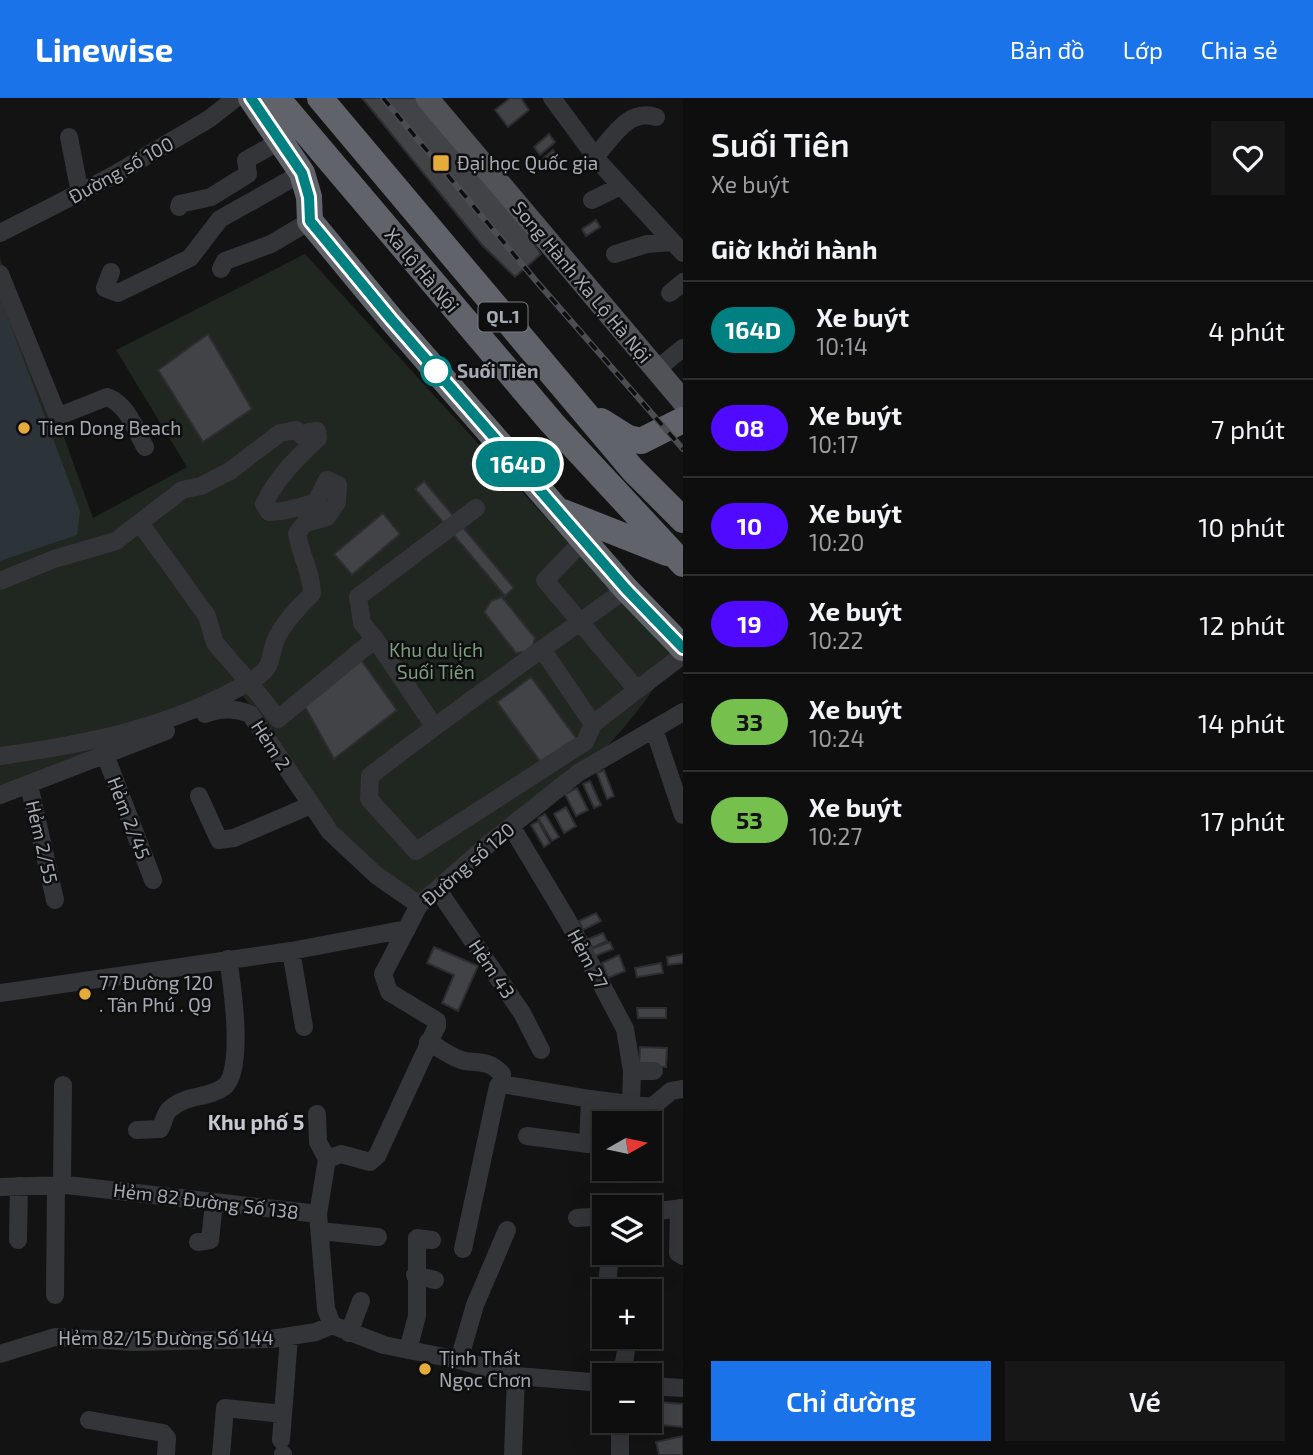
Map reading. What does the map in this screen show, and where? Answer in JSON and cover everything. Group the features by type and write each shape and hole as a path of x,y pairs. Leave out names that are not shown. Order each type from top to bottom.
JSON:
{"highway":[{"name":"Xa lộ Hà Nội","path":"251,98 292,134 679,560"},
{"name":"Xa lộ Hà Nội","path":"277,98 292,134 316,228"},
{"name":"Xa lộ Hà Nội","path":"320,98 587,417 633,470 683,520"},
{"path":"292,134 316,159 322,184 316,228 391,319 583,540 683,648"},
{"name":"Xa lộ Hà Nội","path":"587,417 607,423 637,441 665,432 683,420"},
{"path":"558,510 679,560"}],"main road":[{"name":"Song Hành Xa Lộ Hà Nội","path":"426,98 683,401"}],"street":[{"name":"Đường số 100","path":"0,233 80,193 209,119 236,98"},
{"path":"552,98 595,157 678,244"},
{"path":"595,157 633,116 645,114 656,117"},
{"path":"179,207 180,204 212,197 248,174 246,160 292,134"},
{"path":"69,137 80,193"},
{"path":"111,272 106,278 105,288 118,293 190,258 220,219 302,173"},
{"path":"592,200 621,186"},
{"path":"220,269 225,261 316,228"},
{"path":"615,254 647,244 678,244"},
{"path":"0,274 56,412 64,414 97,400 114,400 125,410 145,447"},
{"path":"656,370 683,348"},
{"path":"0,581 54,559 116,541 183,490 201,486 230,471 280,433 296,430 304,437 309,432 317,431 318,438 283,473 264,505 269,512 283,512 295,506 317,502 327,480 338,485 337,502 327,517 305,523 297,533 299,550 312,582 312,594 297,609 276,638 273,660 261,675 180,718 77,746 0,756"},
{"path":"434,726 362,623 358,597 476,508"},
{"path":"140,523 207,616 215,643 278,719 375,639"},
{"path":"583,540 545,580 637,690"},
{"path":"626,589 434,726 370,776 369,799 416,851 585,742 593,724 683,655"},
{"path":"542,649 593,724"},
{"name":"Hẻm 2","path":"0,795 106,757 216,710 241,710 250,714 330,832 356,857 419,905"},
{"name":"Đường số 120","path":"327,1159 334,1154 370,1162 377,1156 437,1021 389,992 383,974 419,905 578,773 683,712"},
{"path":"654,729 683,815"},
{"name":"Hẻm 2/45","path":"106,757 153,880"},
{"name":"Hẻm 2/55","path":"29,785 55,900"},
{"path":"200,796 219,839 234,838 311,806"},
{"name":"Hẻm 27","path":"511,826 568,921 625,1029 632,1071 631,1104"},
{"name":"Hẻm 43","path":"438,890 522,1013 541,1050"},
{"path":"0,993 291,951 407,929"},
{"path":"291,951 304,1027"},
{"path":"137,1130 160,1129 167,1112 177,1103 223,1088 229,1082 236,1031 228,960"},
{"path":"428,1042 461,1059 478,1060 495,1067 502,1074 502,1084 494,1094 473,1212 463,1249"},
{"path":"632,1071 654,1071"},
{"path":"502,1084 652,1107 671,1091 683,1089"},
{"path":"55,1295 62,1085"},
{"path":"527,1136 588,1144 590,1099"},
{"path":"317,1114 318,1142 327,1159 319,1222 377,1237"},
{"name":"Hẻm 82 Đường Số 138","path":"0,1187 59,1185 214,1203 319,1222 326,1309 332,1325"},
{"path":"18,1240 19,1186"},
{"path":"198,1242 210,1240 214,1203"},
{"path":"662,1210 681,1208 678,1253 683,1256"},
{"path":"577,1217 592,1216"},
{"path":"460,1360 475,1305 507,1230"},
{"path":"408,1350 417,1315 415,1275 418,1238"},
{"path":"415,1275 435,1280"},
{"path":"349,1333 361,1301"},
{"path":"332,1325 349,1333 408,1350 460,1360 516,1376 592,1382"},
{"name":"Hẻm 82/15 Đường Số 144","path":"0,1354 59,1336 134,1342 289,1337 332,1325"},
{"path":"283,1450 289,1337"},
{"path":"513,1455 516,1376"},
{"path":"662,1387 683,1388"},
{"path":"221,1455 225,1408 283,1414"},
{"path":"89,1420 163,1433 167,1438 166,1455"},
{"path":"620,1433 620,1455"}],"green space":[{"name":"Khu du lịch Suối Tiên","path":"305,254 673,657 624,728 594,760 530,818 427,900 378,876 320,805 243,696 0,789 0,258 93,518 187,467 116,350"}],"shaded area":[{"name":"Tien Dong Beach","path":"0,296 80,511 77,535 0,561"}],"building":[{"path":"362,98 417,98 514,214 541,254 515,277 482,245"},
{"path":"510,98 521,98 529,110 508,127 495,110"},
{"path":"549,134 555,142 540,155 534,147"},
{"path":"553,150 559,158 545,170 539,162"},
{"path":"596,220 600,227 586,236 582,229"},
{"path":"208,334 252,409 203,442 158,370"},
{"path":"424,481 514,588 505,596 415,489"},
{"path":"383,513 400,534 352,575 334,554"},
{"path":"502,597 535,638 533,645 525,652 516,653 484,612 491,601"},
{"path":"359,657 397,710 334,759 304,705"},
{"path":"531,677 579,742 544,767 497,702"},
{"path":"604,770 614,796 607,799 597,773"},
{"path":"590,781 601,805 594,808 583,784"},
{"path":"577,788 588,810 576,816 565,794"},
{"path":"566,807 576,826 564,833 554,814"},
{"path":"545,814 559,837 552,841 538,818"},
{"path":"538,821 550,843 544,847 531,825"},
{"path":"596,913 601,921 583,930 579,921"},
{"path":"603,933 607,941 592,948 588,939"},
{"path":"610,942 613,949 593,957 591,949"},
{"path":"434,947 478,966 458,1011 442,1003 454,975 427,963"},
{"path":"683,954 683,963 668,965 667,957"},
{"path":"619,955 625,971 608,978 602,963"},
{"path":"661,963 663,973 637,977 635,968"},
{"path":"637,1008 666,1008 666,1018 638,1018"},
{"path":"640,1047 667,1048 666,1067 639,1066"},
{"path":"662,1402 683,1404 683,1427 662,1425"},
{"path":"683,1436 683,1455 659,1455 656,1442"}],"railway":[{"path":"383,98 537,282 683,449"}],"bus line":[{"name":"164D","path":"251,98 287,147 302,173 309,197 310,221 391,319 626,589 683,648"}],"place":[{"name":"Đại học Quốc gia","path":"441,163"},
{"name":"Suối Tiên","path":"436,371"},
{"name":"Tien Dong Beach","path":"24,428"},
{"name":"77 Đường 120 . Tân Phú . Q9","path":"85,994"},
{"name":"Tịnh Thất Ngọc Chơn","path":"425,1369"}],"district":[{"name":"Khu phố 5","path":"256,1123"}]}
